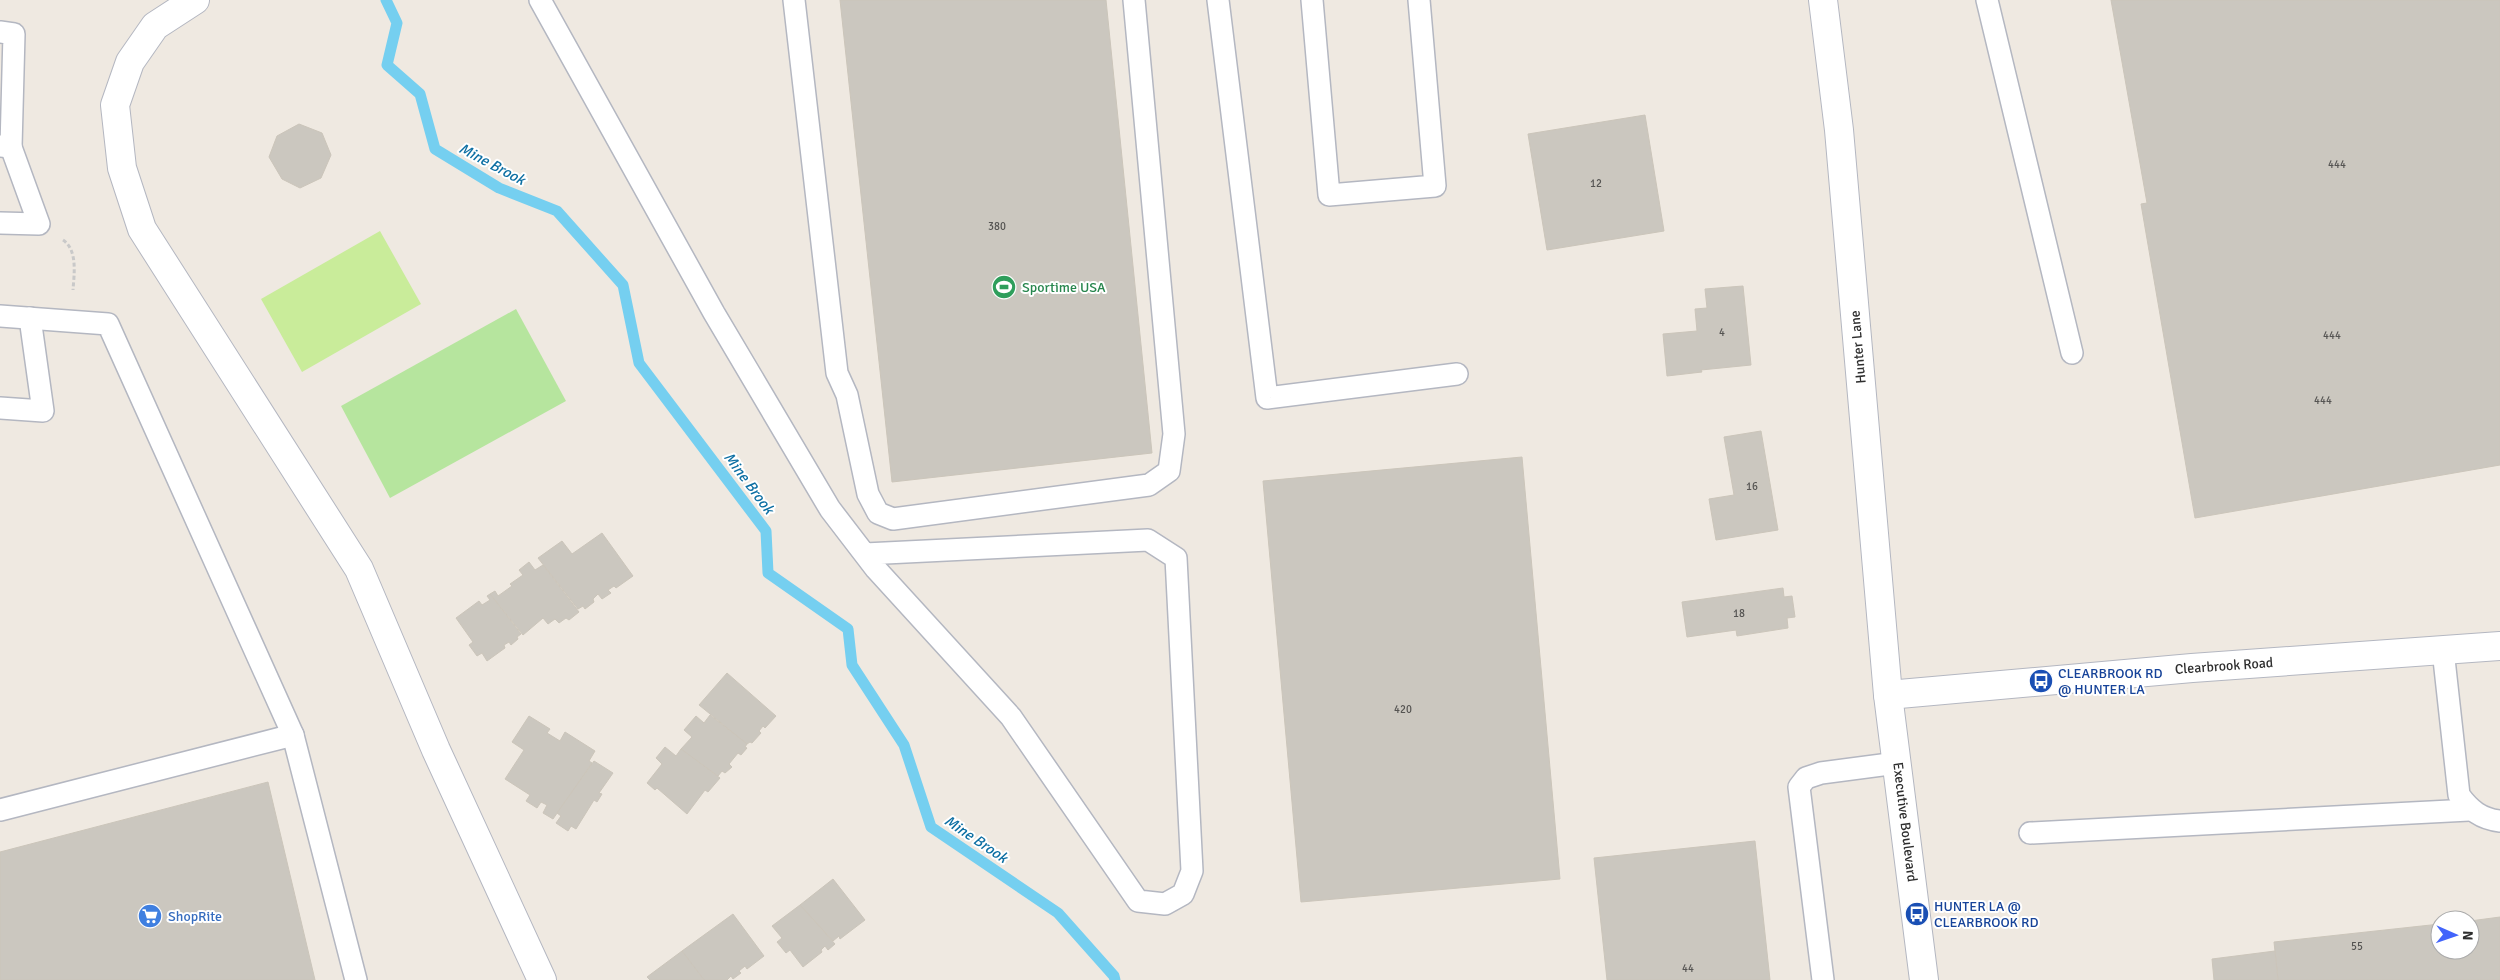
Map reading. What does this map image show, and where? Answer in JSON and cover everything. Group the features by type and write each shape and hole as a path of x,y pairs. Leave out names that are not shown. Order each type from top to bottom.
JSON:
{"street":[{"path":"195,0 155,26 130,62 116,105 122,168 142,230 359,569 436,750 542,980"},
{"name":"Hunter Lane","path":"1823,0 1839,130 1888,695"},
{"name":"Clearbrook Road","path":"1888,695 2192,668 2500,646"},
{"name":"Executive Boulevard","path":"1888,695 1924,980"}],"lane":[{"path":"540,0 714,313 830,509 865,554 1011,717 1138,901 1165,904 1183,894 1192,871 1176,558 1148,540 865,554"},
{"path":"794,0 837,373 847,395 868,494 878,513 893,519 1149,485 1169,471 1174,434 1134,0"},
{"path":"1218,0 1266,398 1457,374"},
{"path":"1312,0 1329,195 1435,186 1419,0"},
{"path":"1987,0 2072,353"},
{"path":"0,32 14,34 6,146 40,224 0,222"},
{"path":"0,316 108,324 293,735 356,980"},
{"path":"0,408 43,411 30,318"},
{"path":"2443,650 2459,795 2470,810 2489,820 2500,821"},
{"path":"0,810 293,735"},
{"path":"1823,980 1799,787 1806,778 1821,773 1897,763"},
{"path":"2030,833 2470,810"}],"path":[{"path":"40,224 67,243 75,264 73,290"}],"green space":[{"path":"380,231 421,304 302,372 261,299"},
{"path":"516,309 566,401 390,498 341,406"}],"building":[{"path":"840,0 1106,0 1152,453 892,482"},
{"path":"2111,0 2500,0 2500,465 2195,518 2141,204 2147,203"},
{"path":"1645,115 1664,231 1547,250 1528,134"},
{"path":"299,124 322,133 331,155 321,178 300,188 282,179 269,157 277,136"},
{"path":"1743,286 1751,365 1701,370 1702,372 1667,376 1663,334 1697,331 1695,309 1707,308 1705,289"},
{"path":"1761,431 1778,530 1716,540 1709,499 1734,495 1724,437"},
{"path":"1522,457 1560,879 1301,902 1263,481"},
{"path":"602,533 633,576 616,588 614,586 608,590 611,593 602,599 598,594 593,599 594,602 585,609 583,606 578,609 538,558 562,541 572,554"},
{"path":"529,562 535,570 543,565 579,612 569,620 566,618 559,623 555,619 548,624 543,618 523,635 490,594 495,591 498,596 512,586 510,584 523,575 519,570"},
{"path":"1783,588 1784,597 1792,596 1795,617 1787,618 1788,628 1737,636 1736,630 1687,637 1682,602"},
{"path":"490,594 521,634 511,645 509,642 504,645 505,648 487,661 482,653 477,656 469,645 473,642 456,618 479,601 482,605 490,600 487,596"},
{"path":"727,673 776,716 765,728 763,726 759,731 761,733 752,743 747,744 699,705"},
{"path":"710,715 747,744 745,747 747,748 741,755 738,753 729,764 732,767 725,773 722,771 718,776 681,749 692,737 684,730 696,716 704,723"},
{"path":"529,716 550,729 547,733 560,741 565,732 595,751 589,761 592,763 553,819 543,813 547,805 541,802 537,808 526,801 530,795 505,779 524,750 512,742"},
{"path":"665,747 676,756 681,749 720,778 708,792 705,790 687,814 657,788 655,790 647,783 662,764 656,758"},
{"path":"594,761 613,773 599,793 602,794 597,802 594,800 576,829 571,826 568,831 556,823 561,816 557,813"},
{"name":"ShopRite","path":"268,782 315,980 0,980 0,852"},
{"path":"1755,841 1770,980 1607,980 1594,858"},
{"path":"833,879 865,920 840,939 839,936 833,941 800,905"},
{"path":"800,905 835,944 828,950 825,946 821,950 822,952 803,967 790,950 786,953 777,942 782,938 772,926"},
{"path":"733,914 764,956 747,969 745,966 739,971 741,973 733,979 731,976 727,980 704,980 682,951"},
{"path":"2500,917 2500,980 2278,980 2274,942 2430,925 2430,960 2480,960 2480,920"},
{"path":"682,951 704,980 650,980 647,977"},
{"path":"2275,951 2278,980 2214,980 2212,959"}],"waterway":[{"name":"Mine Brook","path":"386,0 397,23 387,65 420,94 435,149 499,188 557,211 623,285 639,363 766,531 768,573 848,629 852,665 904,745 931,827 1058,913 1114,976 1115,980"}],"place":[{"name":"Sportime USA","path":"1004,287"},
{"name":"CLEARBROOK RD @ HUNTER LA","path":"2041,681"},
{"name":"HUNTER LA @ CLEARBROOK RD","path":"1917,914"},
{"name":"ShopRite","path":"150,916"}]}
